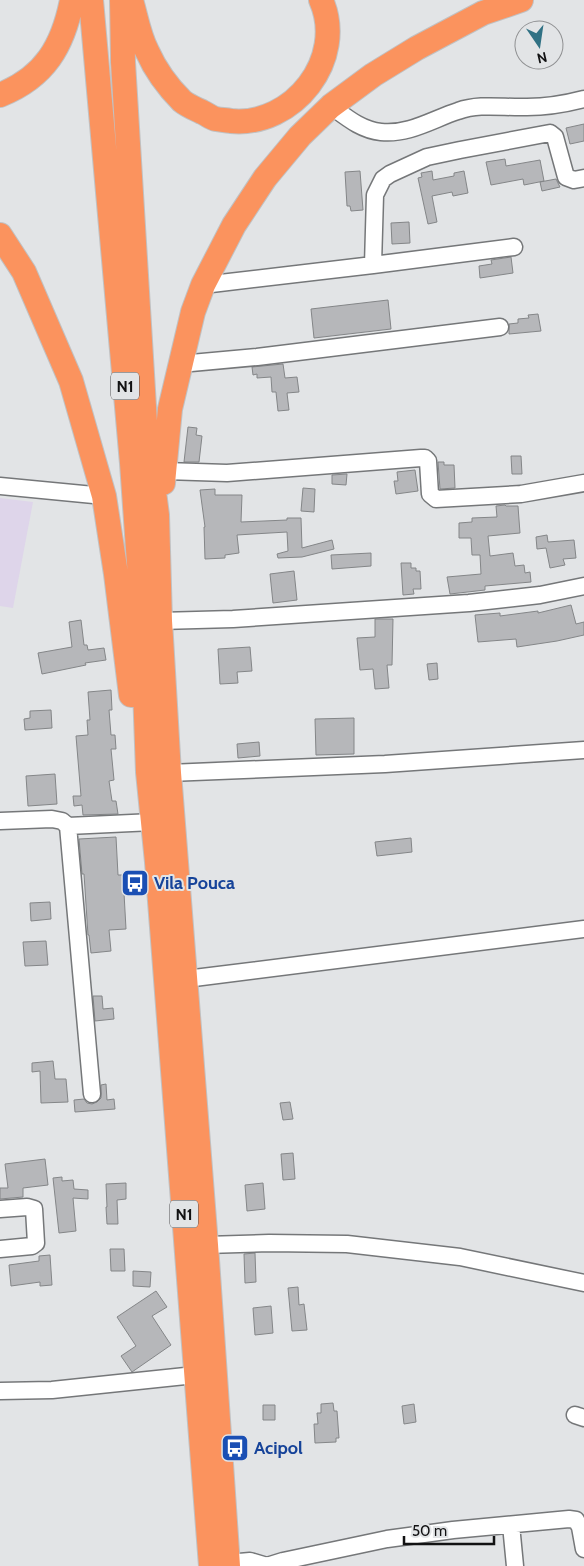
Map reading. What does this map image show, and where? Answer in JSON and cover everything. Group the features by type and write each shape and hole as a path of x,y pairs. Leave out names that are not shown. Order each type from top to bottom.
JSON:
{"highway":[{"path":"0,95 24,84 49,60 59,43 68,20 72,0"},
{"name":"N1","path":"91,0 142,606 158,773 186,979 206,1246 222,1565"},
{"name":"N1","path":"122,0 123,62 145,423 157,515 160,621 158,773 153,822 177,1113 195,1375 222,1565"},
{"path":"131,0 146,51 162,78 184,102 215,119 242,122 267,117 287,106 303,93 316,76 325,51 328,27 321,0"},
{"path":"157,515 164,471 170,409 193,312 204,285 234,225 265,178 300,136 330,106 372,74 483,13 521,0"},
{"path":"0,235 24,272 71,381 104,496 132,701 158,773"}],"street":[{"path":"330,106 364,129 381,132 399,132 430,123 459,110 477,106 527,108 555,105 584,98"},
{"path":"373,265 375,195 379,186 390,174 428,158 550,133 555,138 566,177 574,180 584,178"},
{"path":"204,285 514,247"},
{"path":"180,364 257,358 500,326"},
{"path":"164,471 227,473 425,458 428,461 430,494 436,499 521,494 584,482"},
{"path":"0,486 104,496"},
{"path":"160,621 233,619 469,603 540,595 584,586"},
{"path":"158,773 385,764 584,750"},
{"path":"0,821 52,819 62,821 68,826 153,822"},
{"path":"68,826 92,1094"},
{"path":"186,979 584,929"},
{"path":"0,1209 27,1207 34,1209 36,1243 32,1246 0,1249"},
{"path":"206,1246 269,1243 347,1244 460,1257 584,1283"},
{"path":"0,1391 60,1389 195,1375"},
{"path":"222,1565 250,1561 267,1566 387,1540 453,1530 569,1518 576,1520 580,1527 584,1549"},
{"path":"511,1525 515,1566"}],"shaded area":[{"path":"0,498 33,502 13,608 0,606"}],"building":[{"path":"584,124 584,141 570,144 566,128"},
{"path":"505,159 506,166 540,160 544,181 524,185 523,179 491,185 486,162"},
{"path":"360,171 363,210 351,211 350,206 347,206 345,172"},
{"path":"432,171 433,180 454,176 454,173 464,171 468,193 453,196 452,192 432,196 437,222 428,224 418,178 422,177 421,173"},
{"path":"556,179 560,187 542,191 540,182"},
{"path":"409,222 410,243 392,244 391,223"},
{"path":"511,257 513,273 480,278 479,266 492,264 491,260"},
{"path":"388,300 391,329 314,338 311,309"},
{"path":"538,314 541,331 509,334 509,324 518,323 518,319 529,318 528,315"},
{"path":"283,364 285,378 297,377 299,392 287,393 289,410 278,411 276,392 272,392 271,377 257,378 257,374 253,375 252,367"},
{"path":"188,427 197,428 196,435 202,436 199,462 184,462"},
{"path":"511,456 521,456 522,474 512,474"},
{"path":"438,462 444,462 444,465 454,465 455,488 440,489"},
{"path":"415,470 418,491 396,494 394,481 398,481 397,472"},
{"path":"347,474 346,485 332,484 332,475"},
{"path":"303,488 315,489 314,512 301,511"},
{"path":"215,489 215,495 242,495 241,522 301,518 302,548 332,540 334,549 302,557 278,558 277,554 288,551 287,532 237,535 239,553 225,555 225,558 205,559 205,527 200,490"},
{"path":"496,506 518,506 520,533 488,536 490,556 513,553 515,566 524,565 525,573 530,572 531,582 485,586 485,590 450,594 447,577 481,574 480,555 472,555 471,538 459,538 459,523 472,522 472,518 497,517"},
{"path":"547,535 548,542 574,540 576,558 563,559 565,565 550,568 546,548 537,549 536,537"},
{"path":"371,553 371,566 332,569 331,555"},
{"path":"401,563 411,563 411,568 416,568 416,571 420,571 421,589 413,589 414,594 403,595"},
{"path":"294,571 297,600 273,603 270,574"},
{"path":"571,605 576,624 584,622 584,635 517,647 516,639 478,642 475,615 500,613 500,616 538,611 538,613"},
{"path":"375,619 393,619 392,665 387,665 389,688 375,689 373,669 360,670 357,638 375,637"},
{"path":"81,620 84,645 87,645 88,650 104,648 106,660 85,663 86,665 42,674 38,653 72,647 69,622"},
{"path":"250,647 252,671 237,672 238,683 220,684 218,649"},
{"path":"437,663 438,679 429,680 427,664"},
{"path":"111,690 112,710 109,710 111,735 115,735 116,749 111,749 114,780 109,781 112,801 116,801 118,814 83,815 82,805 74,806 73,796 81,796 76,736 88,735 87,720 90,720 88,692"},
{"path":"51,710 52,728 25,730 24,719 30,718 30,711"},
{"path":"354,718 354,754 316,755 315,719"},
{"path":"259,742 260,756 238,758 237,744"},
{"path":"55,774 57,804 28,806 26,776"},
{"path":"116,837 118,875 123,875 126,929 109,930 111,951 91,953 79,839"},
{"path":"411,838 412,852 377,856 375,842"},
{"path":"50,902 51,919 31,921 30,903"},
{"path":"46,941 48,965 25,966 23,942"},
{"path":"93,996 102,996 103,1009 113,1008 114,1019 95,1021"},
{"path":"53,1061 55,1079 66,1079 68,1102 41,1103 40,1071 32,1072 32,1063"},
{"path":"106,1084 107,1100 114,1099 115,1109 75,1112 74,1100 84,1099 87,1103 92,1104 97,1102 101,1098 101,1085"},
{"path":"290,1102 293,1119 283,1120 280,1103"},
{"path":"293,1153 295,1179 283,1180 281,1154"},
{"path":"45,1159 48,1185 23,1188 23,1197 0,1199 0,1188 8,1188 5,1164"},
{"path":"62,1177 62,1181 73,1180 74,1189 88,1190 88,1199 73,1198 76,1231 59,1233 53,1178"},
{"path":"126,1183 126,1199 117,1200 118,1224 107,1224 106,1184"},
{"path":"263,1183 265,1209 247,1211 245,1185"},
{"path":"110,1249 124,1249 125,1271 111,1271"},
{"path":"255,1253 256,1282 245,1283 244,1254"},
{"path":"50,1255 52,1285 40,1286 40,1282 11,1286 9,1265 39,1261 39,1256"},
{"path":"133,1271 151,1272 150,1287 133,1286"},
{"path":"298,1287 299,1305 304,1304 307,1330 292,1331 288,1288"},
{"path":"156,1291 167,1307 152,1316 171,1345 132,1372 121,1356 136,1346 117,1317"},
{"path":"271,1306 273,1333 255,1335 253,1308"},
{"path":"333,1403 334,1411 337,1411 339,1438 336,1438 336,1442 315,1443 314,1424 318,1424 317,1413 321,1413 321,1404"},
{"path":"414,1404 416,1422 404,1424 402,1406"},
{"path":"263,1405 275,1405 275,1420 263,1420"}],"place":[{"name":"Vila Pouca","path":"135,883"},
{"name":"Acipol","path":"235,1448"}]}
